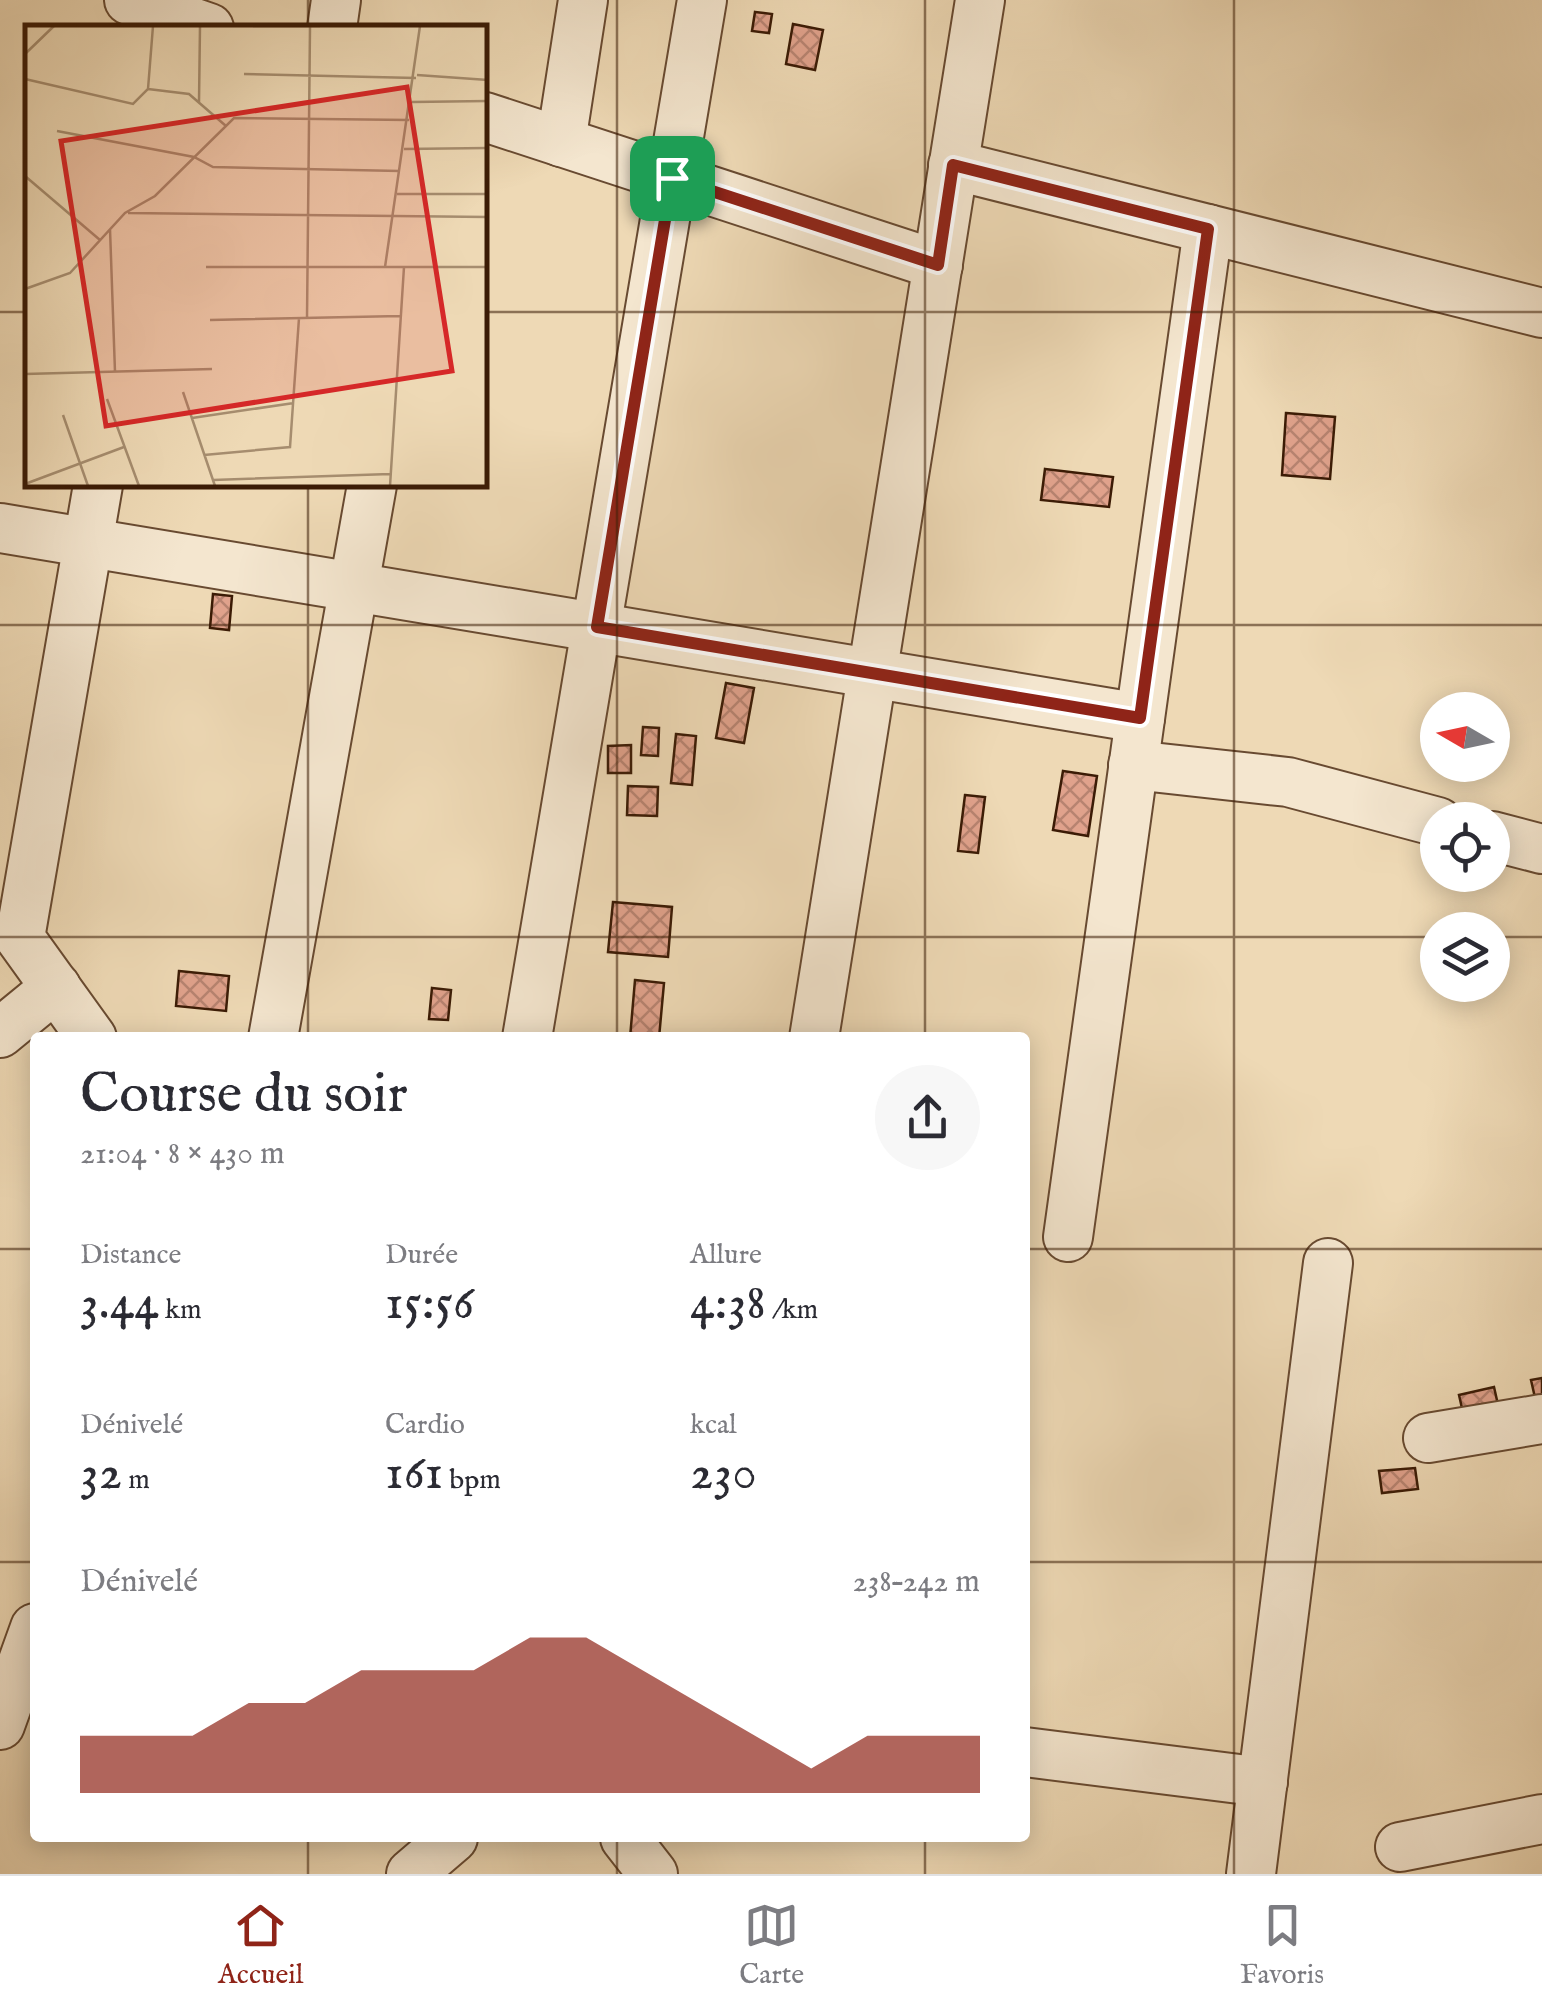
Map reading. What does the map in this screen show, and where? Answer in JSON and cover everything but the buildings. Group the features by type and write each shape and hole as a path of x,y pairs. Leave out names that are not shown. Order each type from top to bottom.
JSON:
{"street":[{"path":"129,0 188,24"},
{"path":"332,25 336,0"},
{"path":"561,142 583,0"},
{"path":"529,1032 702,0"},
{"path":"815,1032 980,0"},
{"path":"488,119 938,265"},
{"path":"953,165 1542,312"},
{"path":"1068,1237 1208,229"},
{"path":"88,1032 20,938 97,488"},
{"path":"274,1032 371,488"},
{"path":"0,528 1140,718"},
{"path":"1134,765 1288,782 1420,817"},
{"path":"1510,841 1542,850"},
{"path":"0,1033 56,987"},
{"path":"1251,1874 1328,1263"},
{"path":"1428,1438 1542,1418"},
{"path":"0,1725 30,1642"},
{"path":"1030,1753 1262,1782"},
{"path":"1400,1847 1542,1820"},
{"path":"411,1874 449,1842"},
{"path":"627,1842 653,1874"}],"route":[{"path":"953,165 1208,229 1140,718 597,627 672,178 938,265 953,165"}]}
